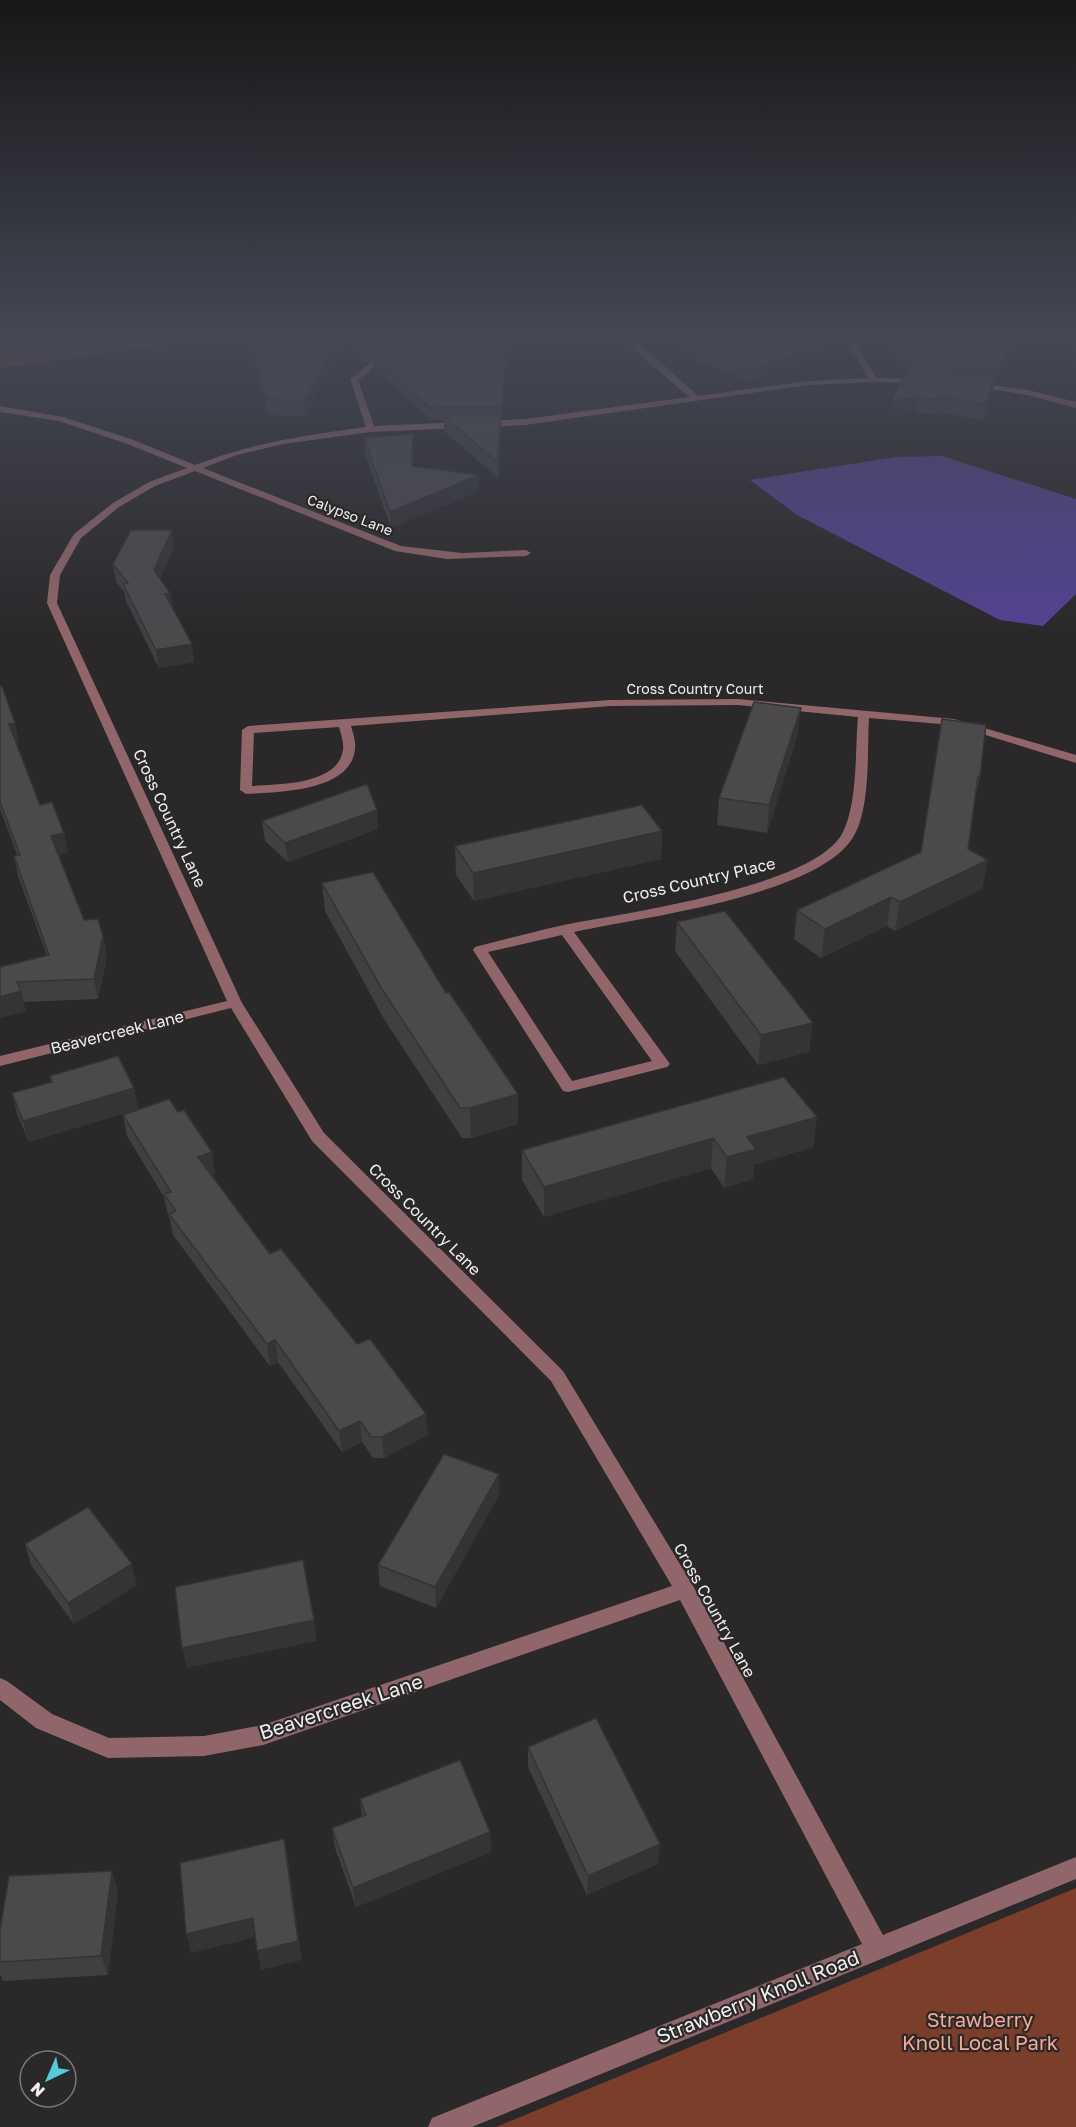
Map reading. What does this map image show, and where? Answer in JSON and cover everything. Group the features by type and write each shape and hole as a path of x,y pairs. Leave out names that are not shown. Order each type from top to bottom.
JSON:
{"street":[{"name":"Calypso Lane","path":"104,433 399,549 444,557 468,558 526,553"},
{"name":"Cross Country Lane","path":"340,433 283,441 234,453 152,484 134,494 116,505 77,536 55,575 52,603 235,1003 318,1137 557,1376 685,1590 877,1948"},
{"name":"Cross Country Court","path":"345,722 349,751 342,767 325,779 288,788 246,790 248,730 345,722 622,703 738,702 954,722 1076,759"},
{"name":"Cross Country Place","path":"564,929 662,1064 568,1088 480,950 564,929 742,891 789,877 828,858 847,837 854,816 864,712"},
{"name":"Beavercreek Lane","path":"0,1061 235,1003"},
{"name":"Beavercreek Lane","path":"0,1688 44,1721 108,1748 204,1746 262,1734 685,1590"},
{"name":"Strawberry Knoll Road","path":"441,2127 1076,1868"}],"green space":[{"name":"Strawberry Knoll Local Park","path":"1076,1888 1076,2127 496,2127"}],"shaded area":[{"path":"942,456 1076,499 1076,594 1043,626 1000,620 797,515 750,480 896,457"}],"building":[{"path":"464,433 499,433 497,462"},
{"path":"413,434 412,466 479,475 390,512 364,438"},
{"path":"131,530 172,530 154,570 170,593 165,594 192,644 156,650 123,584 128,583 113,564"},
{"path":"0,686 2,686 15,723 9,724 40,805 52,802 64,833 51,836 84,920 98,919 103,936 94,979 17,982 21,991 0,997 0,967 49,955 14,856 20,855 0,802"},
{"path":"754,702 801,708 769,805 719,798"},
{"path":"942,719 986,725 968,849 988,860 900,902 891,897 825,929 797,910 921,852"},
{"path":"367,784 377,810 285,843 262,821"},
{"path":"642,805 662,831 473,873 455,846"},
{"path":"373,872 446,993 449,992 518,1094 470,1108 460,1108 382,989 322,883"},
{"path":"725,911 813,1023 761,1035 677,922"},
{"path":"118,1056 134,1088 23,1121 12,1093 52,1082 50,1076"},
{"path":"784,1077 817,1117 747,1137 756,1149 727,1157 713,1138 544,1187 522,1150"},
{"path":"169,1099 178,1112 184,1110 212,1152 198,1157 270,1254 281,1249 357,1344 370,1339 426,1414 382,1437 371,1437 360,1421 339,1431 275,1340 267,1344 169,1214 176,1211 164,1194 171,1192 123,1115"},
{"path":"444,1454 499,1474 435,1587 378,1565"},
{"path":"88,1507 132,1564 68,1603 25,1544"},
{"path":"303,1560 314,1620 182,1648 175,1587"},
{"path":"596,1718 660,1844 588,1876 528,1747"},
{"path":"460,1760 490,1832 353,1888 332,1828 366,1815 360,1799"},
{"path":"284,1839 298,1941 257,1951 253,1918 186,1934 180,1863"},
{"path":"112,1871 101,1956 0,1962 0,1930 9,1876"}]}
